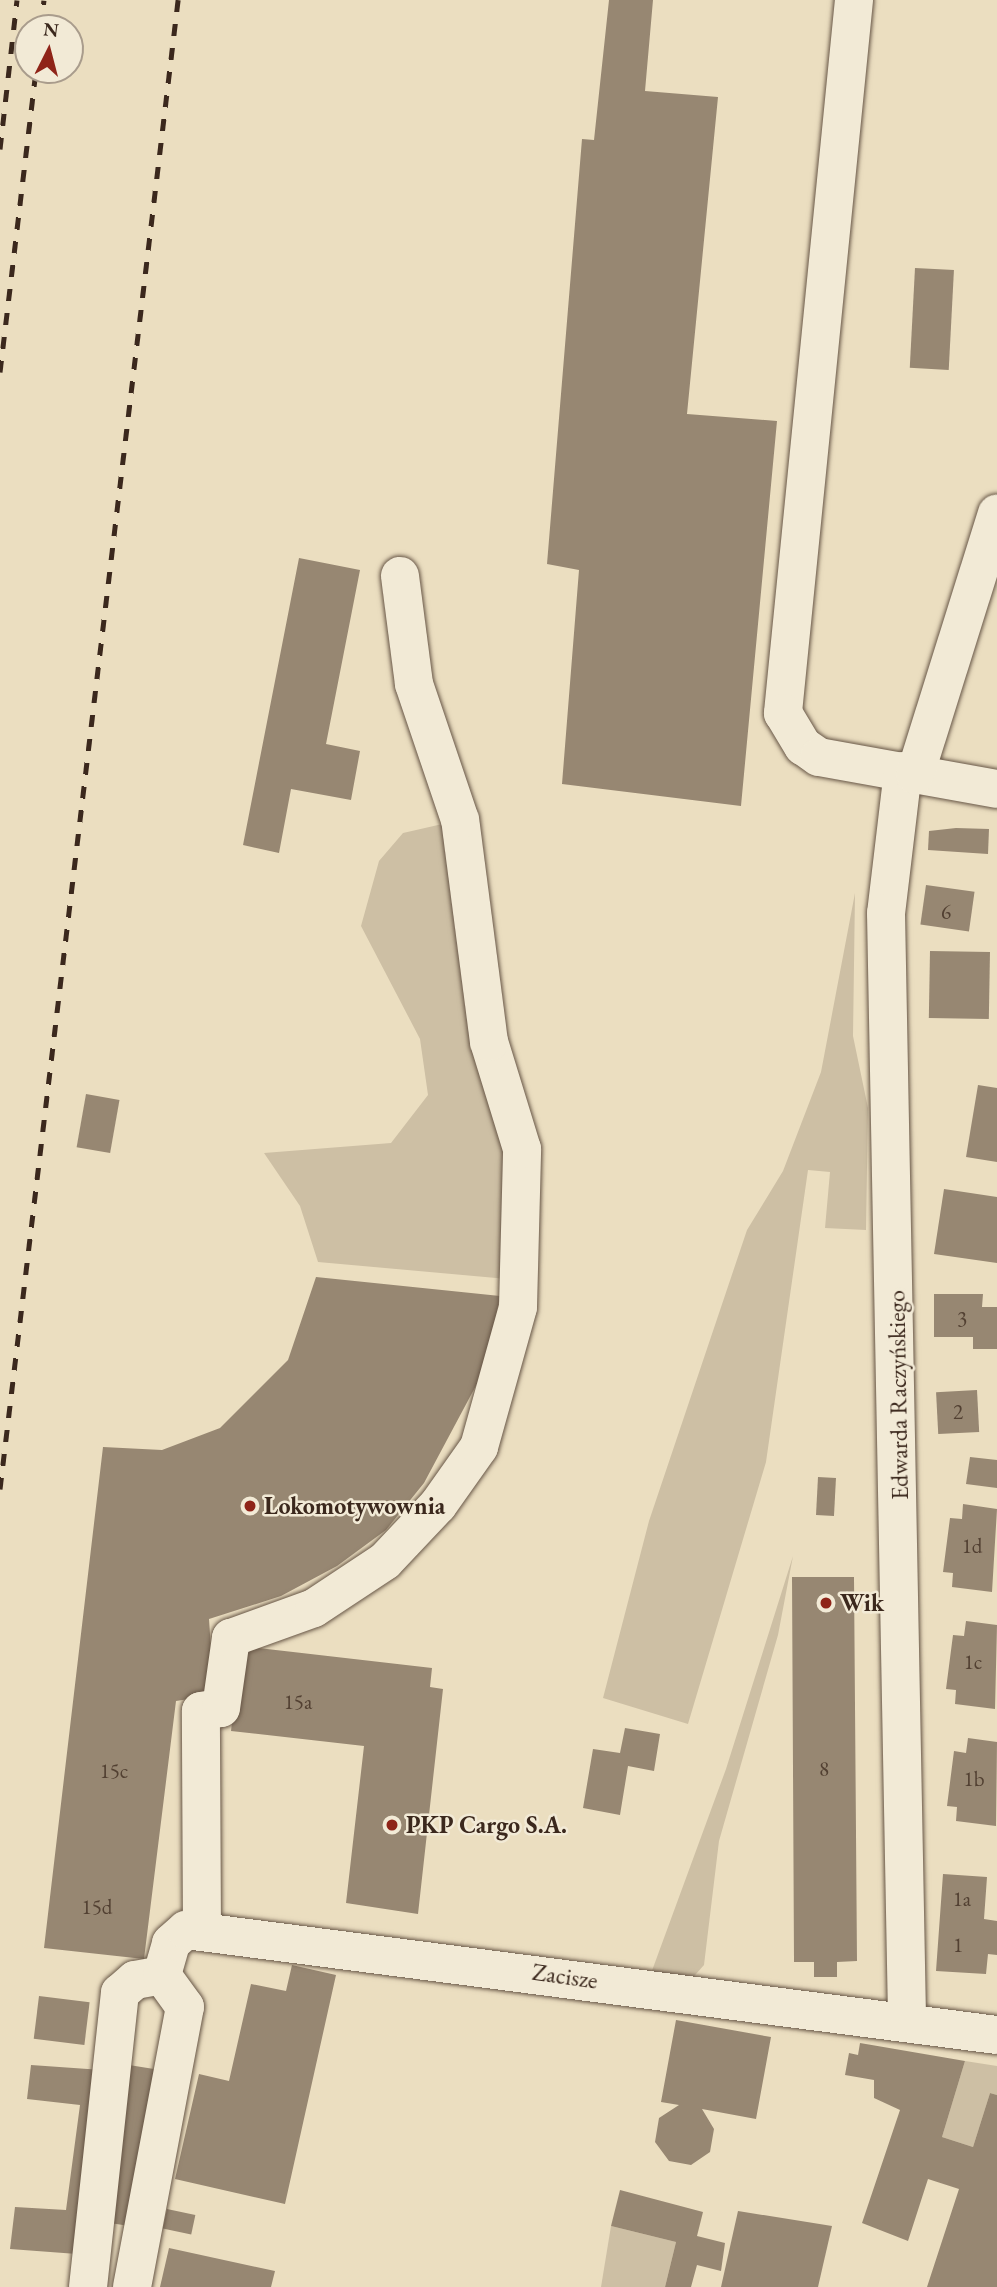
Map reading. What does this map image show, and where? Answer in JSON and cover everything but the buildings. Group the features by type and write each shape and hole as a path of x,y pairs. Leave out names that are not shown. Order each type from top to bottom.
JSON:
{"street":[{"path":"855,0 781,694 783,713 803,747 838,762 997,789"},
{"name":"Edwarda Raczyńskiego","path":"907,2021 886,913 909,773 997,514"},
{"path":"202,1931 201,1711 221,1708 231,1638 314,1608 385,1561 438,1505 479,1447 518,1307 522,1149 489,1042 460,820 414,684 400,576"},
{"name":"Zacisze","path":"162,1975 174,1937 202,1931 907,2021 997,2035"},
{"path":"88,2287 120,1993 135,1980 162,1975 185,2007 132,2287"}],"shaded area":[{"path":"460,820 519,1280 318,1262 300,1206 264,1153 391,1143 428,1095 420,1039 361,926 379,861 403,833"},
{"path":"855,893 853,1036 868,1108 866,1230 825,1228 830,1172 808,1170 766,1462 688,1724 603,1698 649,1521 747,1230 783,1171 821,1072"},
{"path":"793,1556 778,1635 719,1841 704,1965 688,1983 646,1987 726,1769"},
{"path":"965,2061 997,2066 997,2095 990,2093 973,2147 942,2137"},
{"path":"611,2226 676,2242 665,2287 601,2287"}],"railway":[{"path":"0,149 17,0"},
{"path":"42,14 44,0"},
{"path":"0,1489 178,0"},
{"path":"0,372 34,84"}],"place":[{"name":"Lokomotywownia","path":"250,1506"},
{"name":"Wik","path":"826,1603"},
{"name":"PKP Cargo S.A.","path":"392,1825"}]}
